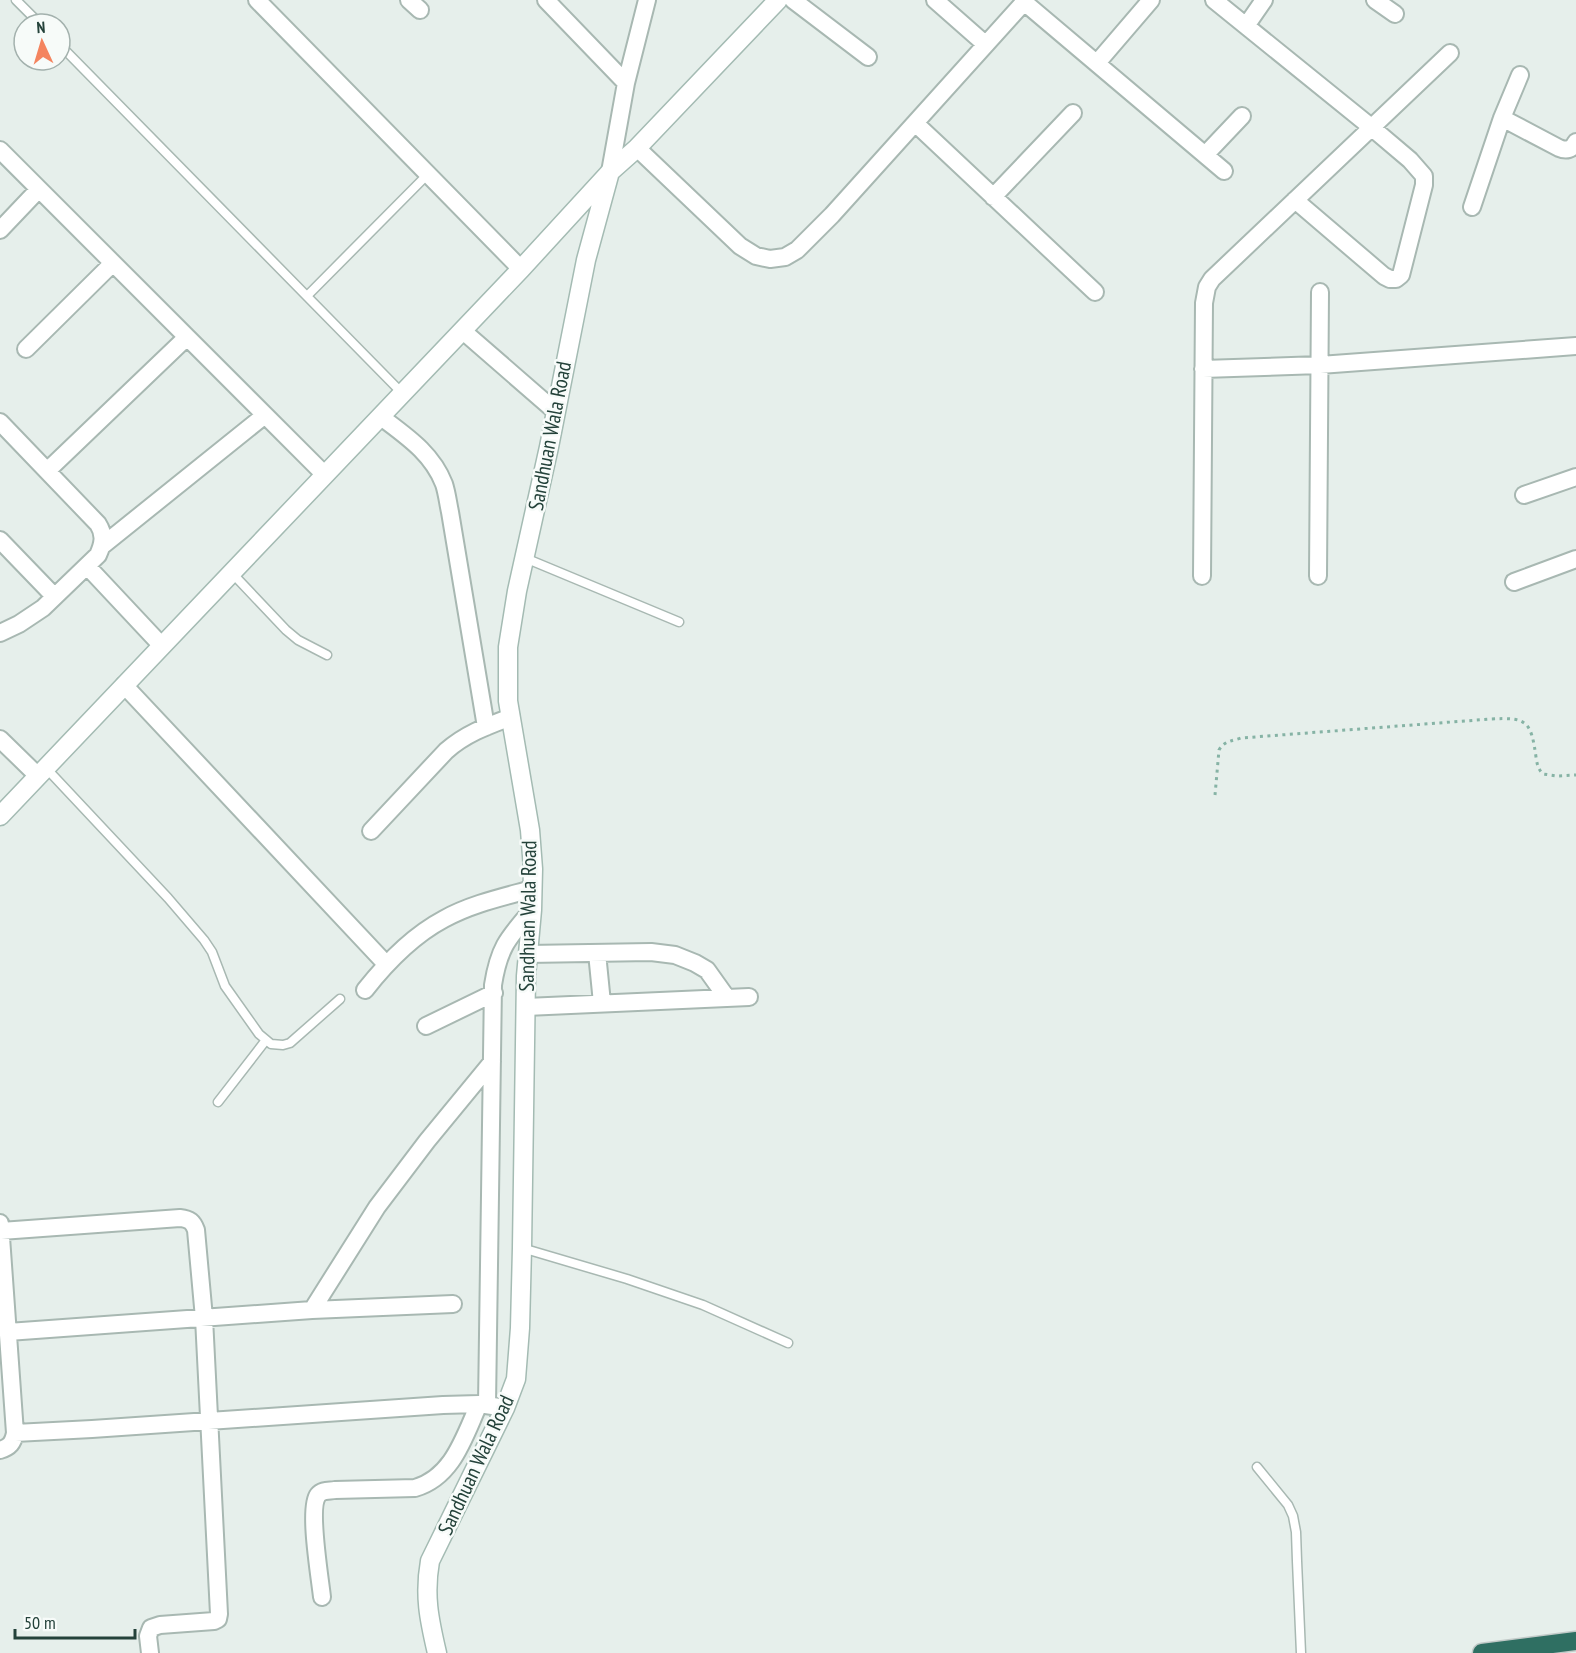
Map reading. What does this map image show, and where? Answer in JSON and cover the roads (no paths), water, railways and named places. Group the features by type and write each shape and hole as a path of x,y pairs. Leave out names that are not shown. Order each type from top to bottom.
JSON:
{"highway":[{"path":"1482,1653 1576,1641"}],"street":[{"path":"610,171 626,83 647,0"},
{"path":"0,816 522,269 610,171 637,148 778,0"},
{"path":"793,0 868,57"},
{"path":"935,0 985,44"},
{"path":"1096,63 1150,0"},
{"path":"1214,0 1371,127 1410,160 1424,176 1424,185 1399,278 1390,279 1384,276 1295,200"},
{"path":"1246,26 1264,0"},
{"path":"1375,0 1395,14"},
{"path":"637,148 740,246 756,256 770,259 785,257 797,250 832,215 1025,1 1224,171"},
{"path":"261,2 522,269"},
{"path":"550,2 626,83"},
{"path":"1202,576 1204,303 1207,287 1212,279 1450,53"},
{"path":"1472,207 1502,118 1520,75"},
{"path":"993,197 1073,113"},
{"path":"1205,155 1242,116"},
{"path":"1502,118 1565,150 1571,149 1576,142"},
{"path":"915,123 1095,292"},
{"path":"0,150 325,475"},
{"name":"Sandhuan Wala Road","path":"437,1653 427,1600 426,1582 430,1561 491,1406 516,1379 520,1328 526,1007 532,869 530,830 508,701 508,647 586,260 610,171"},
{"path":"0,230 39,189"},
{"path":"26,349 113,263"},
{"path":"1318,576 1320,292"},
{"path":"463,330 555,411"},
{"path":"47,471 187,337"},
{"path":"1203,369 1320,365 1576,346"},
{"path":"102,546 265,415"},
{"path":"381,417 416,444 432,461 444,485 486,727"},
{"path":"0,422 98,524 103,538 98,555 43,608 0,633"},
{"path":"1524,495 1576,477"},
{"path":"0,540 54,596"},
{"path":"1514,582 1576,559"},
{"path":"87,566 162,646"},
{"path":"124,685 386,964"},
{"path":"371,831 458,741 472,732 511,717"},
{"path":"0,739 42,772"},
{"path":"365,990 386,964 419,934 445,918 473,906 532,889"},
{"path":"322,1597 313,1507 316,1497 322,1491 416,1488 428,1484 452,1462 491,1406 494,993 496,970 506,941 532,910"},
{"path":"528,954 651,952 675,955 706,970 727,998"},
{"path":"597,953 602,1003"},
{"path":"426,1026 494,993"},
{"path":"526,1007 749,996"},
{"path":"312,1310 377,1207 427,1141 492,1062"},
{"path":"1,1240 188,1219 193,1222 196,1230 204,1318 219,1614 214,1622 160,1625 151,1628 148,1636 150,1653"},
{"path":"0,1223 15,1433 9,1447 0,1450"},
{"path":"8,1332 312,1310 453,1304"},
{"path":"15,1433 442,1405 491,1406"}],"lane":[{"path":"16,0 28,12"},
{"path":"72,57 403,394"},
{"path":"307,296 428,174"},
{"path":"525,558 679,622"},
{"path":"232,573 285,630 298,640 327,655"},
{"path":"42,772 168,898 204,940 212,952 225,986 250,1023 266,1040 276,1045 290,1043 340,999"},
{"path":"218,1102 266,1040"},
{"path":"522,1248 627,1279 703,1305 788,1343"},
{"path":"1257,1467 1288,1505 1293,1516 1296,1533 1301,1653"}]}
